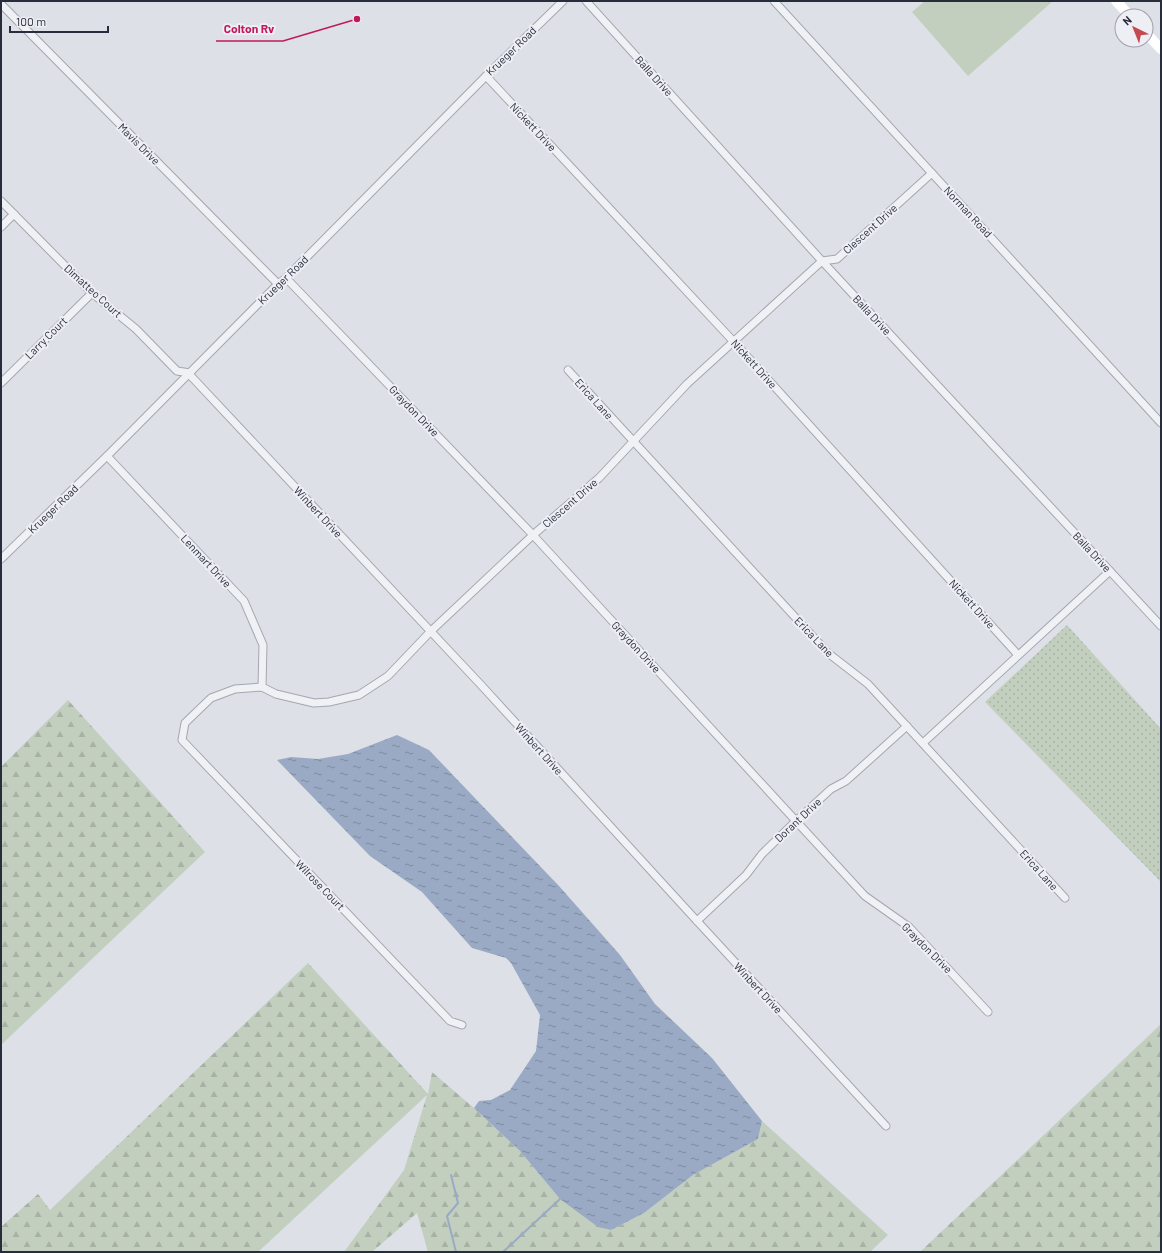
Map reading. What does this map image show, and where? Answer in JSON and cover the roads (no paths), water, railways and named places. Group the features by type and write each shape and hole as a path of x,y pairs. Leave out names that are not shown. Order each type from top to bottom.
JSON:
{"main road":[{"path":"1154,42 1161,49"}],"street":[{"name":"Krueger Road","path":"1,559 107,456 486,76 563,1"},
{"name":"Balla Drive","path":"586,1 822,261 1161,626"},
{"name":"Norman Road","path":"774,1 1161,423"},
{"name":"Mavis Drive","path":"1,4 278,284"},
{"name":"Nickett Drive","path":"486,76 734,342 1018,655"},
{"name":"Clescent Drive","path":"182,740 185,724 211,698 235,689 262,687 276,694 314,702 329,702 359,695 388,676 430,632 532,536 599,478 687,384 822,261 837,259 932,173"},
{"name":"Dimatteo Court","path":"1,201 92,293 136,329 177,371 189,374"},
{"path":"1,227 14,214"},
{"name":"Graydon Drive","path":"286,278 532,536 865,896 909,927 988,1012"},
{"name":"Larry Court","path":"1,383 92,293"},
{"name":"Erica Lane","path":"568,370 828,653 868,684 1065,898"},
{"name":"Winbert Drive","path":"189,374 482,686 697,922 886,1126"},
{"name":"Lenmart Drive","path":"107,456 244,601 263,646 262,687"},
{"path":"923,743 1110,571"},
{"name":"Dorant Drive","path":"697,922 746,875 762,854 796,821 831,789 846,781 907,726"},
{"name":"Wilrose Court","path":"182,740 450,1021 462,1025"}],"water":[{"path":"397,735 429,750 559,886 620,955 655,1004 712,1058 762,1121 758,1139 693,1175 644,1213 611,1230 598,1227 560,1199 520,1151 474,1108 479,1101 491,1100 510,1090 536,1051 540,1015 511,963 506,958 472,948 422,892 370,856 277,760 291,757 318,759 348,754"}],"waterway":[{"path":"451,1175 458,1203 447,1216 456,1252"},
{"path":"503,1252 560,1199"}],"place":[{"name":"Colton Rv","path":"357,19"}]}
